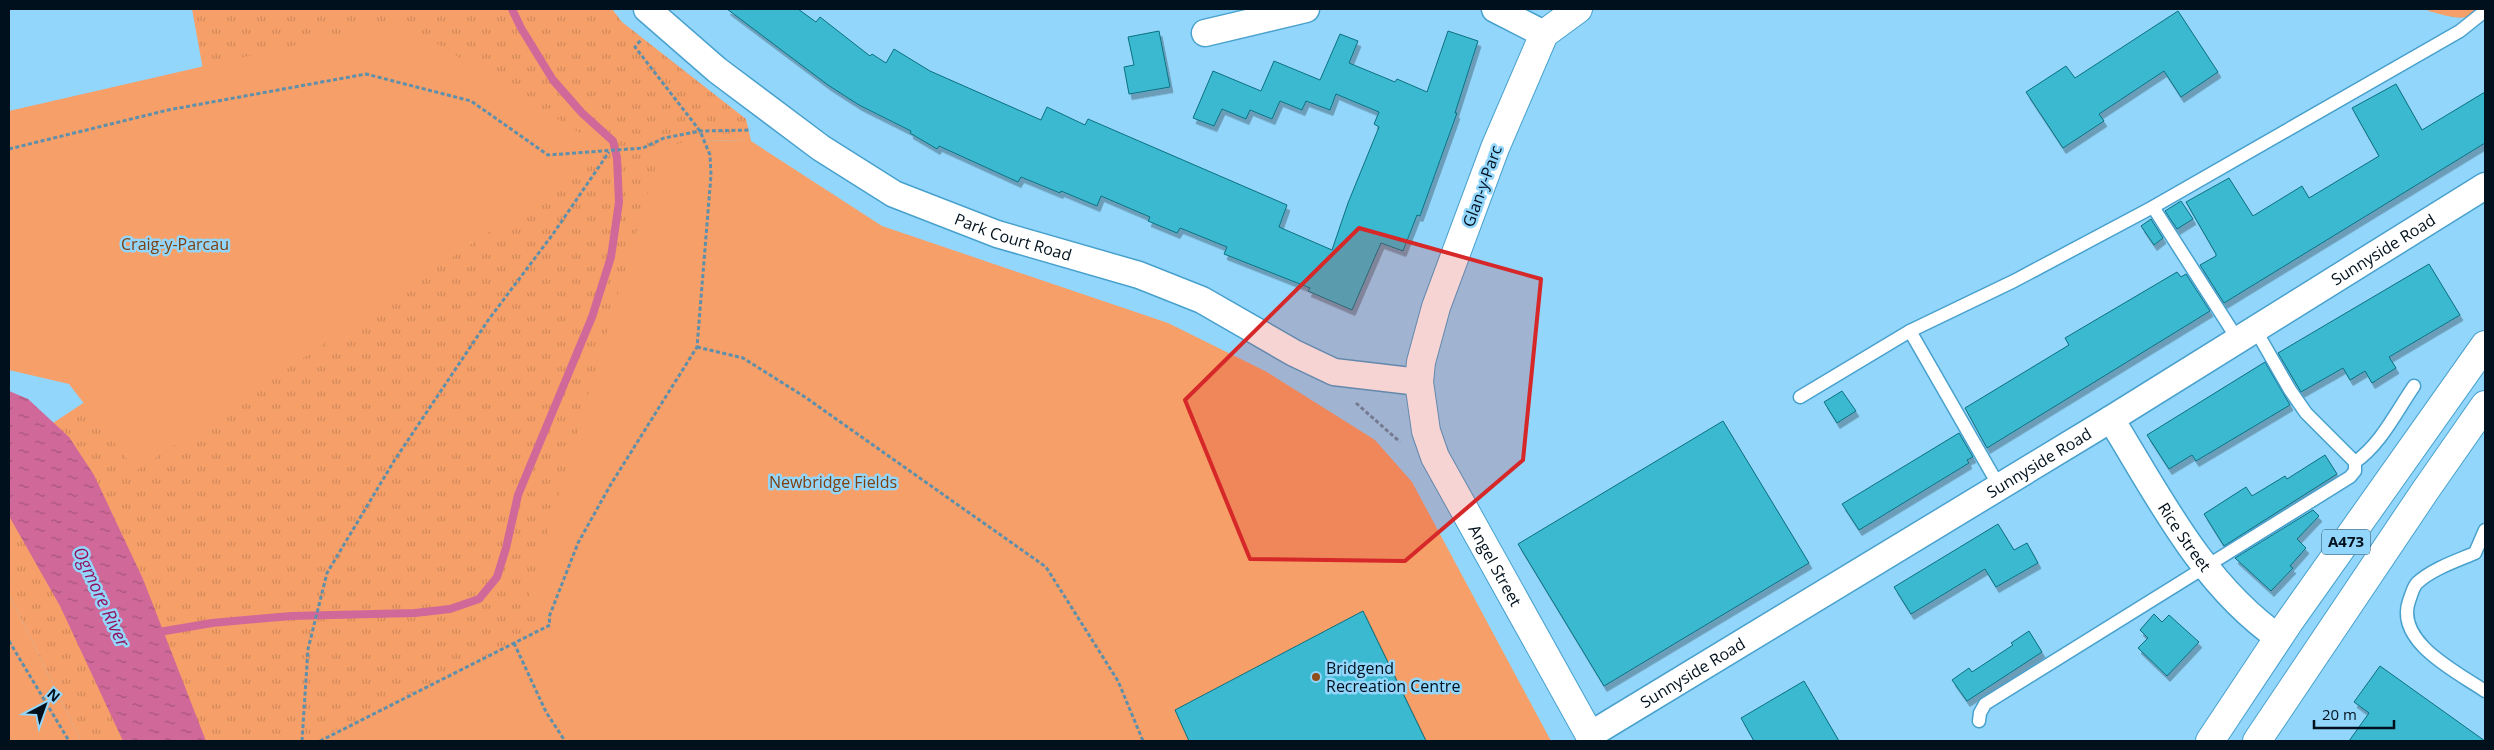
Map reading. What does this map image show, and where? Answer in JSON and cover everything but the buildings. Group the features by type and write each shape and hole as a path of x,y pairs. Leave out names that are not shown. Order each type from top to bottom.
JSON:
{"main road":[{"path":"1544,34 1578,9"},
{"name":"Glan-y-Parc","path":"1419,382 1421,362 1436,307 1495,148 1544,34"},
{"name":"A473","path":"2210,741 2279,638 2485,345"},
{"name":"Angel Street","path":"1419,382 1426,431 1435,457 1588,739"},
{"name":"A473","path":"2257,741 2425,491 2485,406"}],"street":[{"path":"1205,33 1306,9"},
{"path":"1495,9 1544,34"},
{"name":"Park Court Road","path":"653,14 732,82 821,148 894,194 997,234 1140,275 1202,300 1294,353 1334,372 1419,382"},
{"name":"Sunnyside Road","path":"1588,739 2111,419 2485,186"},
{"name":"Rice Street","path":"2111,419 2168,512 2214,579 2234,600 2279,638"}],"lane":[{"path":"1800,397 1910,331 2014,281 2154,207 2460,31 2485,11"},
{"path":"1979,721 1980,713 1985,704 2350,477 2355,471 2355,462 2306,413 2154,207"},
{"path":"1910,331 1999,486"},
{"path":"2355,462 2365,455 2376,442 2414,386"},
{"path":"2485,530 2475,553 2432,573 2415,585 2408,605 2407,625 2417,641 2485,691"}],"path":[{"path":"320,741 550,625 549,617 578,543 611,484 697,347 712,175 710,155 700,130 635,47 653,14"},
{"path":"9,149 168,110 366,74 471,101 548,155 644,148 664,138 700,130 753,130"},
{"path":"302,741 308,650 327,572 394,461 489,319 552,234 609,151"},
{"path":"697,347 743,358 804,397 1046,566 1118,681 1143,741"},
{"path":"1352,400 1372,415 1402,444"},
{"path":"9,641 69,741"},
{"path":"514,644 546,712 565,741"}],"highlighted area":[{"path":"1359,228 1541,279 1523,460 1405,561 1250,559 1185,400"}],"green space":[{"path":"192,9 612,9 622,22 746,119 751,141 693,140 550,625 320,741 81,741 9,594 9,452 103,390 216,141"},
{"path":"2429,9 2484,9 2471,16 2457,18 2428,11"},
{"name":"Craig-y-Parcau","path":"401,21 609,151 136,471 69,384 9,370 9,111"},
{"name":"Newbridge Fields","path":"693,140 751,141 882,226 1168,323 1267,372 1375,440 1412,482 1551,741 314,741 549,625 528,599 661,148"},
{"path":"9,594 81,741 9,741"}],"water":[{"name":"Ogmore River","path":"9,391 28,399 69,437 94,475 143,579 206,741 123,741 60,606 9,516"}],"waterway":[{"path":"153,633 212,623 291,616 415,613 450,609 479,599 497,577 506,548 518,495 592,317 611,257 619,202 617,158 613,141 582,113 553,80 521,28 512,9"}],"place":[{"name":"Bridgend Recreation Centre","path":"1316,677"}]}
